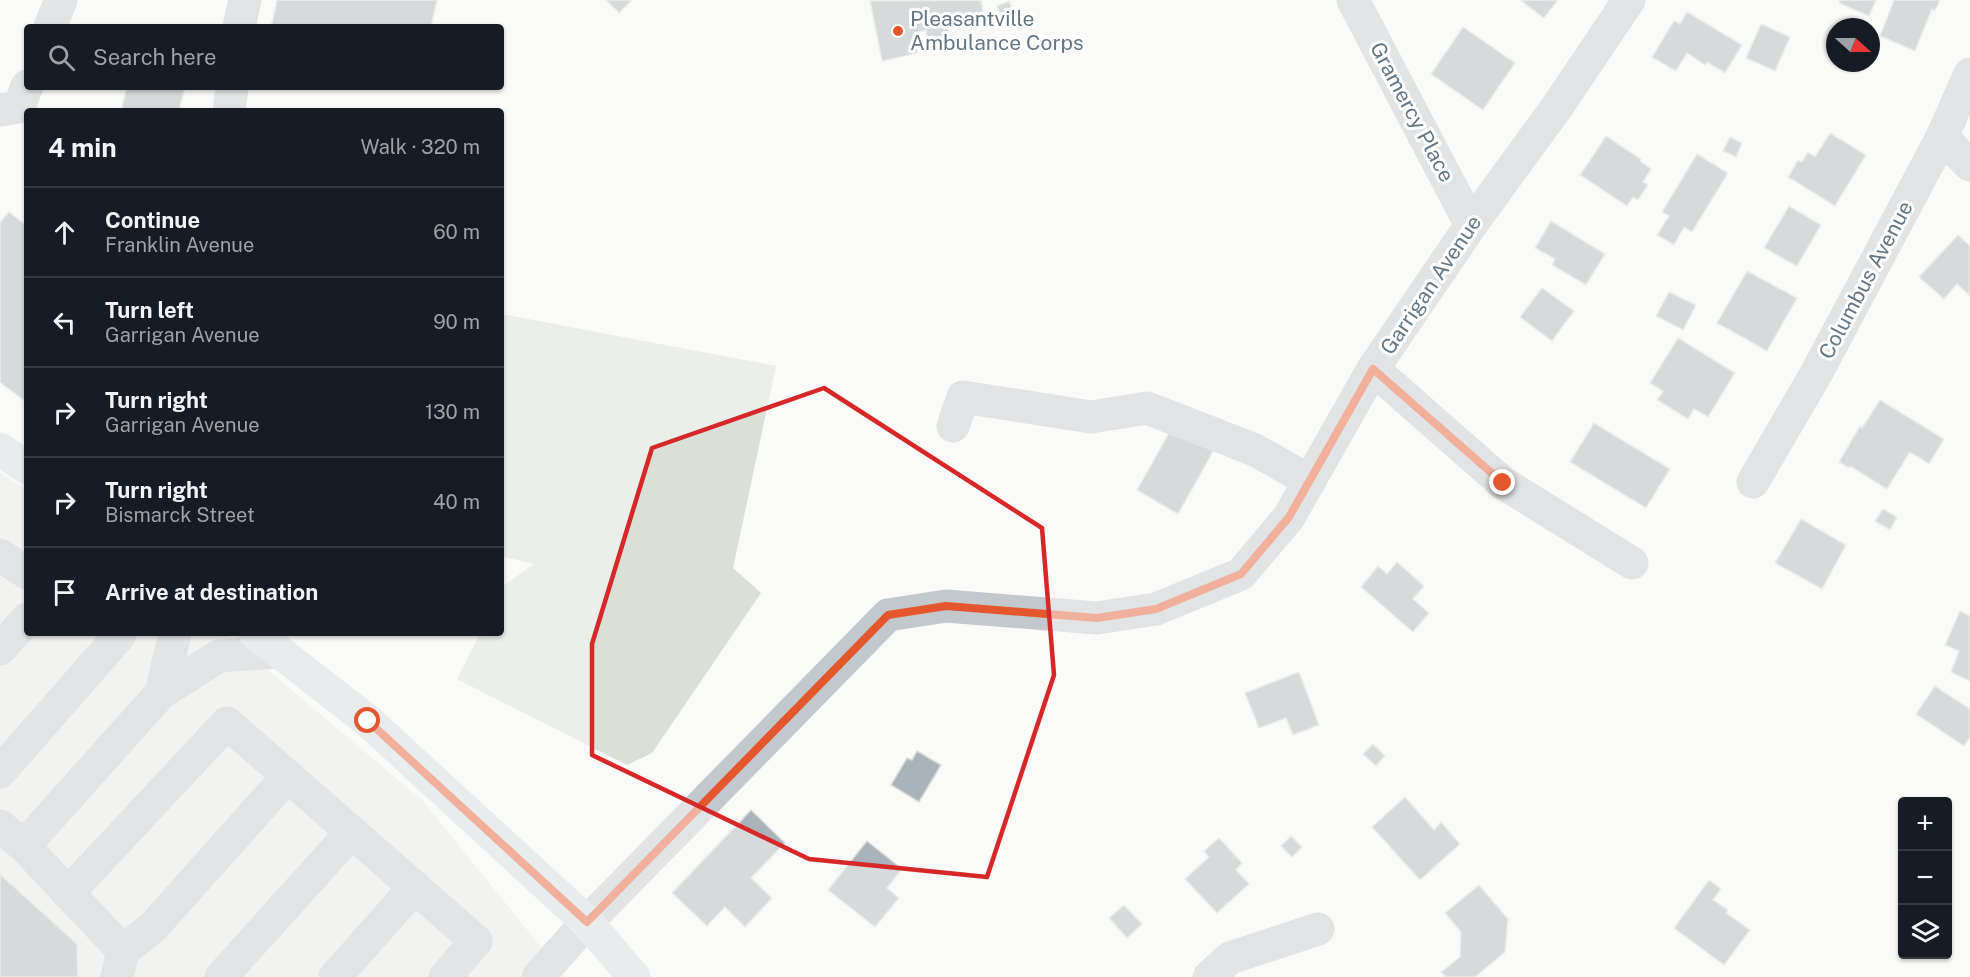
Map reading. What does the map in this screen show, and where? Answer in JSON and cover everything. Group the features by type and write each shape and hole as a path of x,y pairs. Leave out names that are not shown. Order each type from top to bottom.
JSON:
{"main road":[{"path":"0,448 24,466"},
{"path":"267,642 368,721 587,922 634,977"}],"street":[{"path":"51,24 61,0"},
{"path":"240,24 245,0"},
{"name":"Gramercy Place","path":"1353,0 1471,225"},
{"name":"Garrigan Avenue","path":"538,977 587,922 888,615 946,606 1097,618 1156,609 1241,574 1289,517 1373,369 1471,225 1557,107 1629,0"},
{"name":"Columbus Avenue","path":"1753,482 1817,372 1942,137 1970,74"},
{"path":"230,108 232,90"},
{"path":"1942,137 1970,165"},
{"path":"1373,369 1503,483 1632,564"},
{"path":"953,426 963,397 1091,417 1147,408 1255,450 1310,481"},
{"path":"0,555 24,571"},
{"path":"0,649 24,622"},
{"path":"0,772 119,636"},
{"path":"161,693 174,636"},
{"path":"24,846 161,693 219,657 267,642"},
{"path":"69,893 227,723 476,941 445,977"},
{"path":"0,826 24,846 69,893 120,964 288,776"},
{"path":"221,977 352,832"},
{"path":"335,977 415,887"},
{"path":"1209,977 1230,958 1318,929"}],"highlighted area":[{"path":"824,388 1042,528 1054,675 987,877 809,859 592,755 592,644 652,448"}],"shaded area":[{"path":"504,315 776,366 733,568 761,593 652,753 627,765 457,679 478,636 504,636 504,586 534,564 504,557"},
{"path":"0,473 24,488 24,636 228,636 423,801 565,977 0,977"}],"building":[{"path":"277,0 437,0 432,24 272,24"},
{"path":"606,0 632,0 619,13"},
{"name":"Pleasantville Ambulance Corps","path":"981,0 984,18 947,26 950,36 928,41 926,30 914,33 918,53 882,61 870,1"},
{"path":"1520,0 1558,0 1544,18"},
{"path":"1840,0 1876,0 1869,16 1839,3"},
{"path":"1894,0 1940,0 1935,11 1932,9 1915,51 1880,36"},
{"path":"1009,1 1014,13 1002,18 997,6"},
{"path":"1687,12 1742,45 1725,73 1707,62 1705,65 1687,53 1676,71 1652,57 1674,21 1680,24"},
{"path":"1761,24 1790,37 1775,71 1746,58"},
{"path":"1463,27 1515,63 1483,110 1431,74"},
{"path":"126,90 184,90 180,108 122,108"},
{"path":"1830,133 1866,155 1835,206 1788,177 1798,160 1802,162 1808,152 1815,157"},
{"path":"1606,136 1641,159 1640,161 1651,169 1643,182 1648,185 1638,200 1633,197 1627,206 1580,175"},
{"path":"1730,137 1742,143 1736,157 1723,151"},
{"path":"1697,154 1728,173 1692,232 1684,227 1674,245 1657,235 1669,216 1662,212"},
{"path":"1789,206 1821,225 1797,266 1764,248"},
{"path":"9,212 24,224 24,401 0,382 0,222"},
{"path":"1551,221 1605,254 1586,285 1552,265 1555,259 1535,248"},
{"path":"1958,235 1970,246 1970,296 1957,284 1944,299 1919,277"},
{"path":"1747,271 1797,298 1767,351 1717,323"},
{"path":"1542,288 1574,311 1552,341 1520,317"},
{"path":"1669,292 1696,305 1683,330 1656,316"},
{"path":"1678,338 1735,373 1708,417 1694,409 1688,419 1657,400 1663,391 1650,383"},
{"path":"1880,400 1944,439 1929,464 1910,452 1887,489 1850,466 1849,468 1839,462 1860,426 1862,428"},
{"path":"1594,423 1670,469 1646,508 1570,462"},
{"path":"1173,426 1215,448 1178,514 1137,490"},
{"path":"1883,509 1897,517 1890,530 1875,521"},
{"path":"1801,519 1846,545 1822,589 1775,563"},
{"path":"1397,562 1424,586 1413,599 1429,613 1413,632 1361,587 1378,566 1387,574"},
{"path":"1960,611 1970,616 1970,681 1951,672 1959,651 1945,645"},
{"path":"1299,672 1319,725 1293,735 1286,718 1259,728 1245,693"},
{"path":"1935,686 1970,709 1970,737 1964,746 1916,714"},
{"path":"1373,744 1385,756 1376,766 1363,754"},
{"path":"917,751 941,765 919,802 891,785 907,758 912,760"},
{"path":"1405,797 1434,830 1441,822 1460,844 1420,880 1372,827"},
{"path":"751,810 785,843 751,878 772,898 745,927 725,907 707,926 672,893"},
{"path":"1291,836 1302,847 1292,857 1281,846"},
{"path":"1219,838 1242,863 1236,870 1249,884 1217,913 1185,879 1209,857 1204,851"},
{"path":"867,841 902,869 887,888 899,898 875,927 828,890"},
{"path":"0,874 77,944 78,977 0,977"},
{"path":"1709,880 1721,889 1713,900 1728,910 1726,913 1750,930 1724,965 1674,928"},
{"path":"1479,885 1508,919 1505,952 1475,977 1446,977 1441,972 1460,957 1461,932 1445,913"},
{"path":"1124,905 1142,924 1127,938 1109,918"}],"place":[{"name":"Pleasantville Ambulance Corps","path":"898,31"}],"route":[{"path":"368,721 587,922 888,615 946,606 1097,618 1156,609 1241,574 1289,517 1373,369 1503,483"}]}
